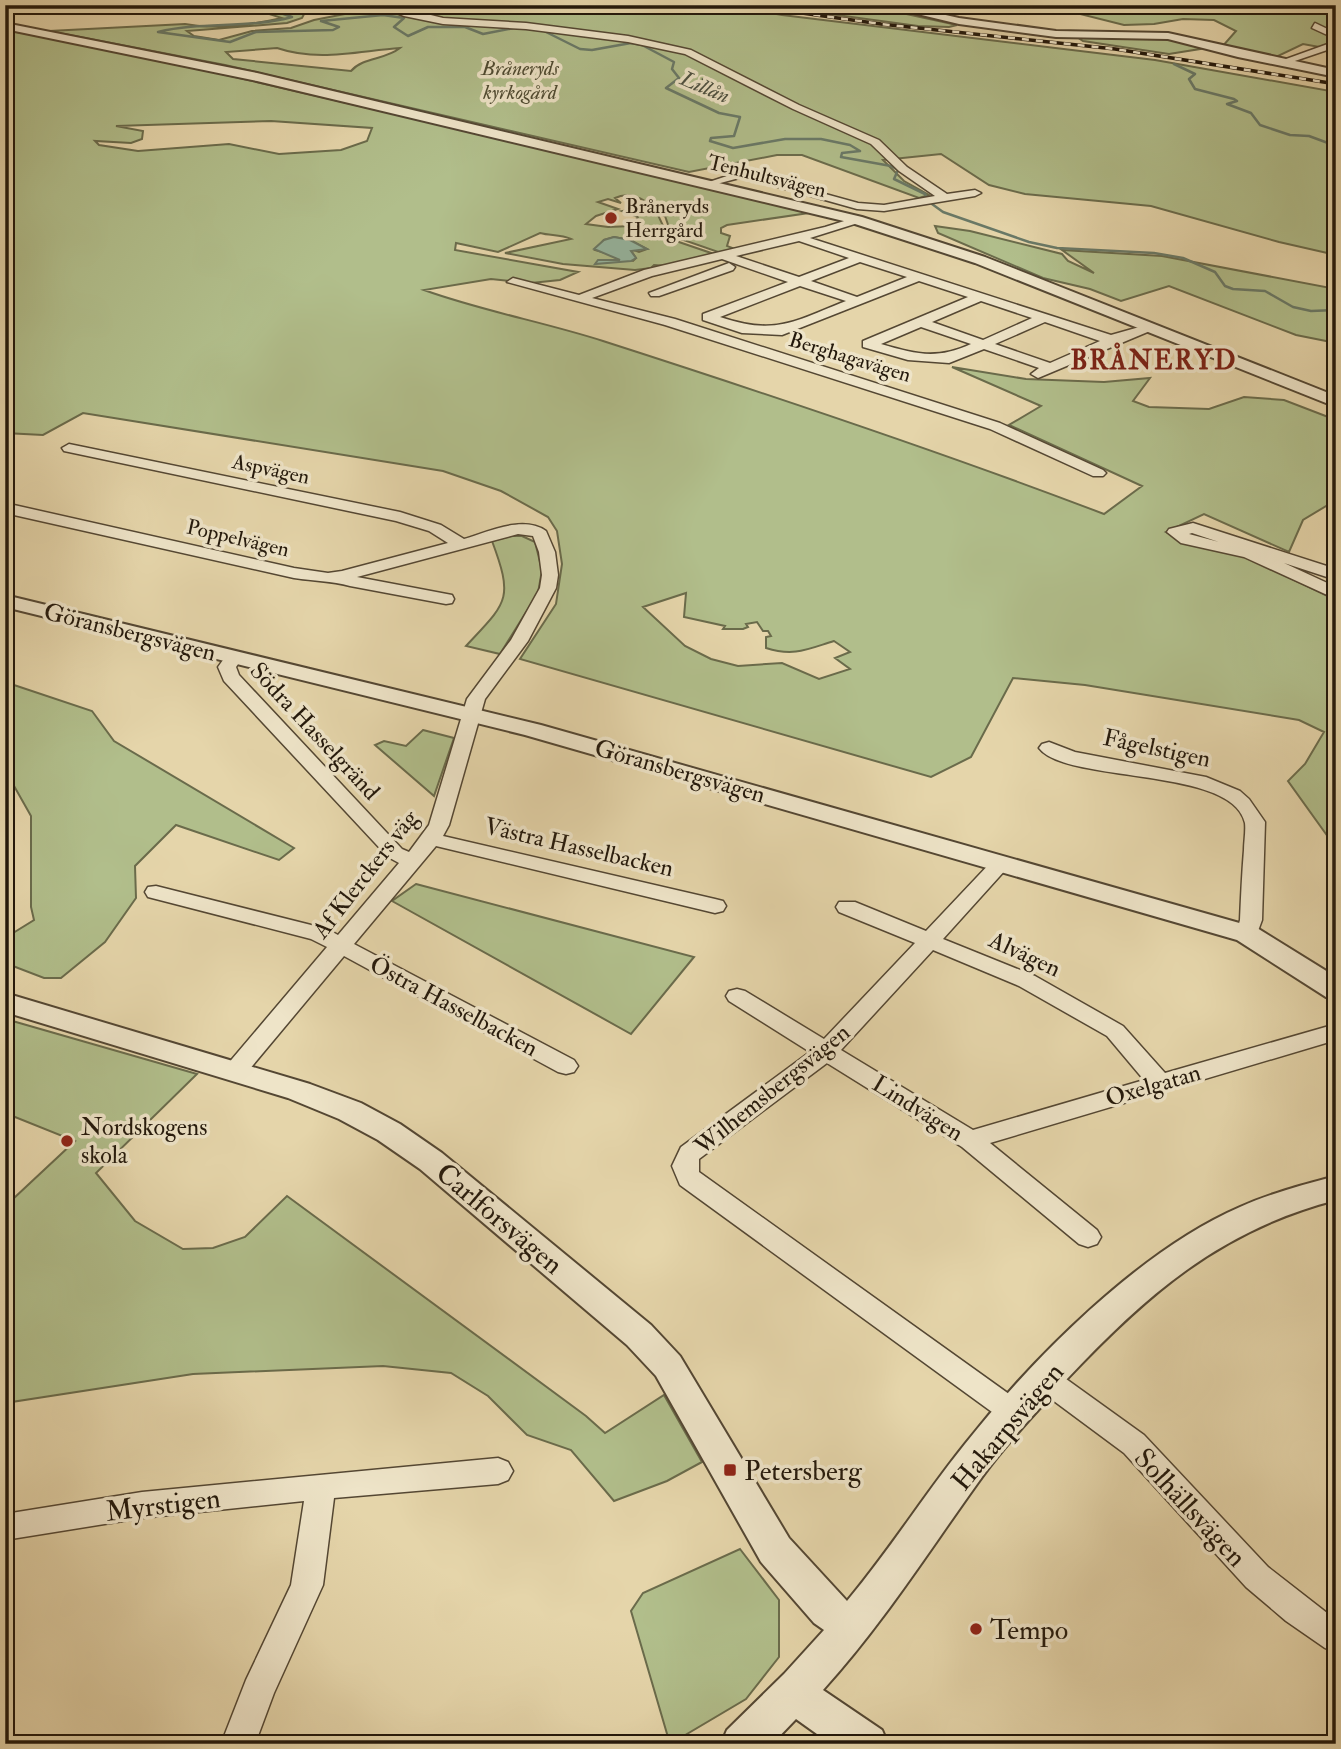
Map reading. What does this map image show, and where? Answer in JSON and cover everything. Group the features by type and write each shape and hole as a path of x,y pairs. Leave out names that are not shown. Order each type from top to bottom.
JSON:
{"street":[{"path":"381,5 443,21 526,26 628,39 688,52 796,107 875,142 903,169 945,198"},
{"path":"885,5 959,21 1056,34 1168,36 1336,74"},
{"name":"Tenhultsvägen","path":"5,26 167,57 857,220 959,253 1336,402"},
{"path":"1315,26 1336,36"},
{"path":"1280,63 1336,44"},
{"path":"713,184 742,174 856,206 884,208 975,193"},
{"path":"655,293 857,220"},
{"path":"582,298 648,274 829,230"},
{"path":"805,240 1112,340"},
{"path":"725,256 857,301"},
{"path":"860,258 708,317 741,329 775,332 919,277"},
{"name":"Berghagavägen","path":"513,282 670,322 995,426 1098,472"},
{"path":"980,297 868,344 908,356 951,359 1044,318"},
{"path":"920,322 1051,368"},
{"path":"1033,376 1112,340 1150,328"},
{"name":"Aspvägen","path":"69,448 400,517 435,528 460,543"},
{"name":"Poppelvägen","path":"5,508 294,573 328,578 460,543"},
{"name":"Af Klerckers väg","path":"235,1071 432,839 439,825 476,699 519,640 544,599 550,575 550,561 540,534 528,528 460,543"},
{"path":"1336,575 1193,528 1175,533 1187,540 1250,553 1336,594"},
{"path":"343,576 350,581 411,595 446,599"},
{"name":"Göransbergsvägen","path":"5,601 677,769 1247,934 1336,990"},
{"name":"Södra Hasselgränd","path":"234,657 227,667 230,677 395,853 411,861"},
{"name":"Fågelstigen","path":"1049,748 1070,757 1199,781 1216,786 1242,803 1255,822 1251,920 1247,934"},
{"name":"Västra Hasselbacken","path":"432,839 715,906"},
{"name":"Wilhemsbergsvägen","path":"1001,863 827,1051 690,1153 684,1161 684,1170 689,1178 1013,1412"},
{"name":"Östra Hasselbacken","path":"156,892 320,934 566,1066"},
{"name":"Alvägen","path":"847,907 1027,981 1115,1031 1160,1083"},
{"name":"Lindvägen","path":"737,996 971,1141 1088,1237"},
{"name":"Carlforsvägen","path":"5,1002 312,1096 350,1111 389,1132 431,1161 639,1335 668,1366 775,1550 828,1609 852,1627"},
{"name":"Oxelgatan","path":"971,1141 992,1132 1336,1032"},
{"name":"Hakarpsvägen","path":"742,1744 794,1694 852,1627 969,1465 1013,1412 1093,1328 1145,1280 1204,1240 1262,1210 1336,1188"},
{"name":"Solhällsvägen","path":"1045,1379 1133,1444 1166,1476 1256,1577 1297,1611 1336,1638"},
{"name":"Myrstigen","path":"5,1527 142,1505 498,1471"},
{"path":"237,1744 258,1691 307,1585 321,1486"},
{"path":"794,1694 867,1744"}],"green space":[{"name":"Bråneryds kyrkogård","path":"249,5 309,5 302,18 287,23 187,31 194,36 219,40 252,31 291,28 314,20 376,8 368,5 725,5 782,15 1155,60 1336,92 1336,255 1151,206 1025,194 989,185 941,154 883,160 904,181 929,195 919,198 802,155 777,155 689,172 225,65 49,31 185,24 222,27 282,18 250,8","holes":["277,48 323,55 400,48 388,55 362,63 351,71 233,59 226,52"]},
{"path":"763,5 865,5 957,25 918,26"},
{"path":"1078,5 1336,5 1336,50 1303,44 1276,57 1221,48 1236,31 1214,20 1183,19 1124,25 1072,12"},
{"path":"5,30 218,73 667,176 809,213 727,225 721,228 721,233 730,236 727,246 735,249 721,253 672,236 665,216 644,208 642,204 645,201 641,199 630,195 622,196 615,198 621,203 608,199 598,202 618,209 596,216 586,224 632,226 714,254 669,266 654,265 651,268 635,270 563,264 505,253 571,239 540,233 498,252 456,243 455,250 578,272 560,280 531,283 491,279 424,290 581,334 729,382 1104,514 1142,486 1009,425 1041,406 952,367 1026,379 1104,382 1150,378 1133,401 1149,407 1209,409 1244,397 1284,400 1336,420 1336,500 1303,520 1289,552 1204,514 1166,532 1194,545 1242,555 1336,600 1336,848 1288,781 1305,764 1324,732 1299,720 1085,685 1013,678 971,757 931,777 520,659 556,604 562,564 557,531 548,517 501,491 443,471 83,413 43,435 5,433","holes":["271,121 372,128 367,141 341,150 279,154 229,144 138,151 99,145 95,141 131,143 142,139 143,131 116,126","614,237 630,240 647,249 639,252 620,245 613,246 632,252 636,258 633,261 595,250 604,240","686,593 684,617 725,626 723,629 743,629 748,627 746,624 757,622 763,631 768,631 771,636 766,637 766,648 776,651 801,651 834,641 850,652 835,658 850,669 819,679 782,663 738,666 711,659 685,646 643,607"]},
{"path":"1077,37 1174,38 1200,49 1169,54 1083,41"},
{"path":"634,209 658,215 666,232 634,223 638,217 622,211"},
{"path":"935,226 970,231 1062,254 1068,261 1094,273 1062,250 1162,256 1336,289 1336,343 1296,335 1169,286 1121,301 1090,289 1043,278 938,233"},
{"path":"522,536 535,542 542,570 538,593 500,654 466,646 498,609 503,599 503,576 492,541"},
{"path":"5,682 92,711 114,741 294,848 279,860 176,825 135,866 136,898 105,942 61,978 44,978 5,963 5,938 34,920 31,907 31,816 5,770"},
{"path":"423,730 454,738 434,796 375,745 384,741 406,746"},
{"path":"416,884 694,957 631,1034 392,901"},
{"path":"9,1020 197,1074 96,1173 135,1221 183,1249 213,1248 245,1237 287,1196 586,1416 605,1433 664,1395 702,1462 667,1481 614,1501 571,1450 527,1435 488,1396 451,1373 383,1366 193,1374 5,1403 5,1194 14,1198 75,1141 5,1113 5,1022"},
{"path":"740,1549 779,1600 779,1657 746,1699 670,1744 631,1611 643,1593"}],"shaded area":[{"path":"614,237 630,240 647,249 631,251 636,258 631,261 595,264 598,260 620,260 594,249 604,240"}],"waterway":[{"name":"Lillån","path":"258,5 292,17 259,23 158,32 230,42 256,32 333,30 339,27 321,21 383,15 404,18 394,27 408,36 428,27 465,27 483,34 519,27"},
{"name":"Lillån","path":"542,30 580,49 592,50 631,43 642,45 674,62 672,69 679,78 666,88 719,113 740,117 734,136 711,138 710,141 733,148 785,139 821,139 850,145 860,151 842,153 841,157 891,166 898,170 894,179 925,194 927,200"},
{"path":"1174,64 1195,74 1189,79 1195,89 1234,99 1237,101 1227,104 1251,113 1260,125 1290,135 1309,136 1336,146"},
{"name":"Lillån","path":"932,204 943,212 1029,242 1057,248 1154,253 1183,258 1215,272 1225,286 1233,289 1265,291 1293,307 1311,311 1336,310"}],"railway":[{"path":"744,5 881,24 1115,49 1336,84"}],"place":[{"name":"Bråneryds Herrgård","path":"611,218"},
{"name":"Nordskogens skola","path":"67,1141"},
{"name":"Petersberg","path":"730,1470"},
{"name":"Tempo","path":"976,1629"}],"district":[{"name":"BRÅNERYD","path":"1154,360"}]}
